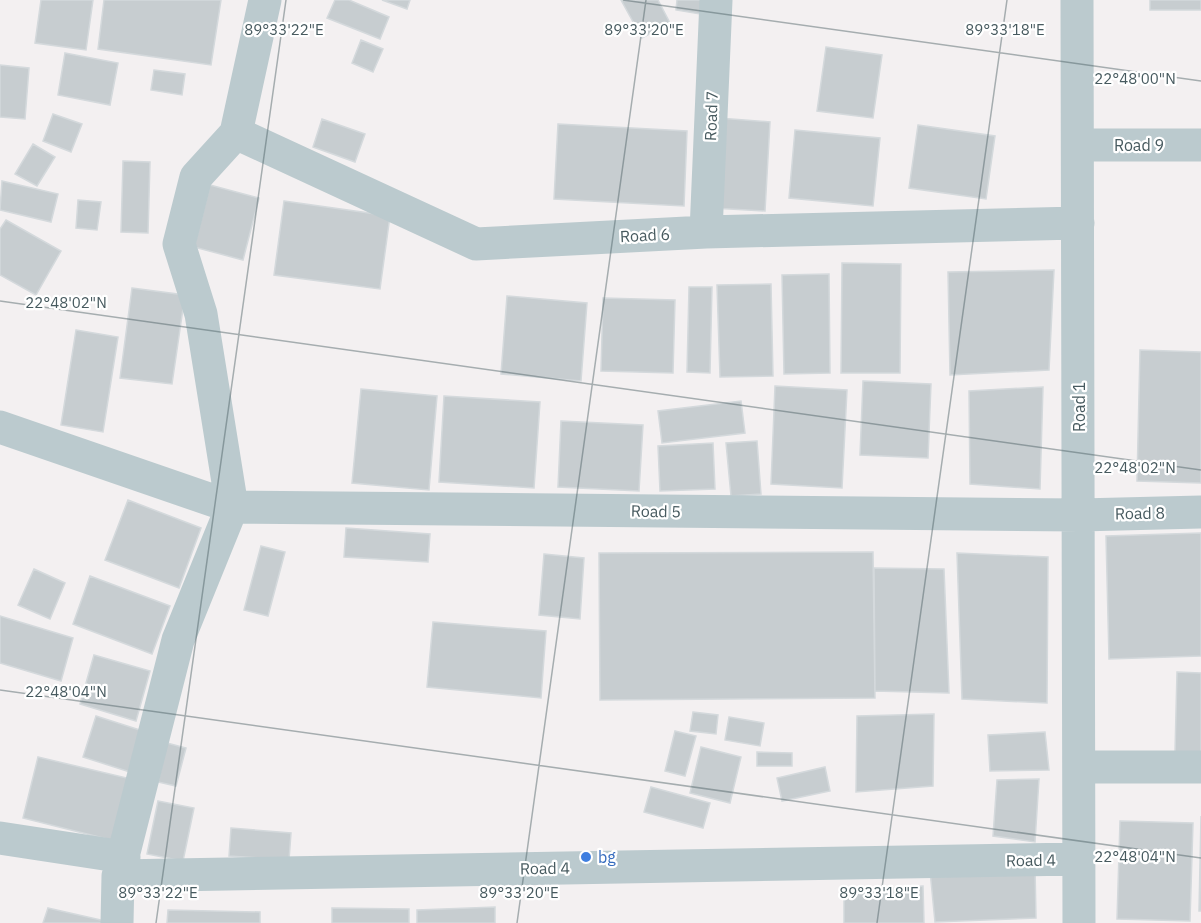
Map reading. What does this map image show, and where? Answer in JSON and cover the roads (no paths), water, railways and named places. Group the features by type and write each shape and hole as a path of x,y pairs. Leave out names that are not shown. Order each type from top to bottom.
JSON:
{"street":[{"path":"117,923 121,866 178,640 232,507 201,314 179,244 196,177 236,133 265,0"},
{"name":"Road 7","path":"706,232 716,0"},
{"name":"Road 1","path":"1077,0 1080,515 1079,923"},
{"name":"Road 6","path":"236,133 476,244 706,232 1078,223"},
{"name":"Road 9","path":"1078,145 1201,145"},
{"name":"Road 5","path":"0,428 232,507 1080,515"},
{"name":"Road 8","path":"1080,515 1201,512"},
{"path":"1079,767 1201,767"},
{"name":"Road 4","path":"0,838 121,866 1079,859"}],"place":[{"name":"bg","path":"586,857"}]}
